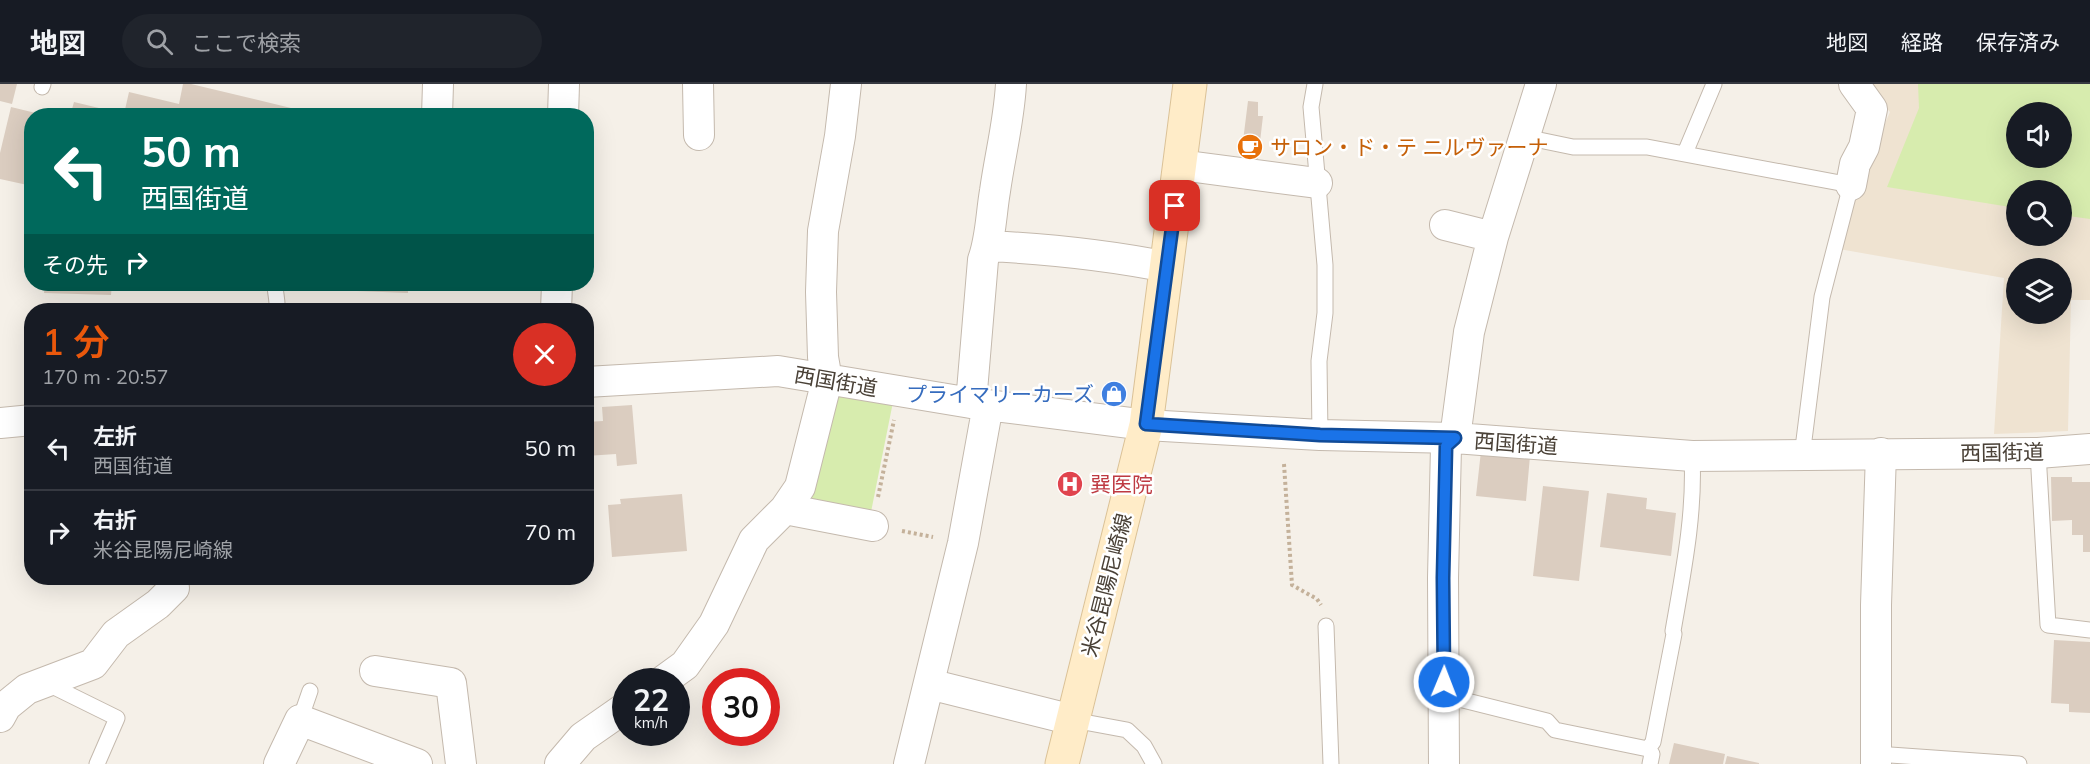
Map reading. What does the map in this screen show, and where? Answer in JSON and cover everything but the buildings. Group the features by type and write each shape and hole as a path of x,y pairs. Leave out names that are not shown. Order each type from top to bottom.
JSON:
{"main road":[{"name":"米谷昆陽尼崎線","path":"1062,764 1146,424 1190,84"}],"street":[{"path":"436,108 438,84"},
{"path":"563,108 564,84"},
{"path":"698,84 699,135"},
{"path":"680,668 714,624 754,540 785,509 800,487 827,380 823,357 821,292 823,231 840,136 846,84"},
{"path":"909,764 963,543 979,404 983,261 988,246 1011,84"},
{"path":"1444,764 1446,446 1455,438 1469,332 1493,237 1541,84"},
{"path":"1851,185 1855,164 1864,147 1872,109 1854,84"},
{"path":"1180,165 1317,183"},
{"path":"1445,225 1493,237"},
{"path":"988,246 1057,250 1121,258 1167,267"},
{"name":"西国街道","path":"594,382 778,371 979,404 1146,424 1320,435 1455,438 1692,456 2038,453 2090,449"},
{"path":"0,423 24,421"},
{"path":"1876,759 1876,605 1881,453"},
{"path":"785,509 873,525"},
{"path":"0,717 6,706 27,689 93,664 116,634 158,604 173,585"},
{"path":"375,671 454,671 461,764"},
{"path":"929,684 1073,720"},
{"path":"560,764 584,737 612,717"},
{"path":"279,764 300,720 408,762"}],"lane":[{"path":"1315,84 1311,107 1325,265 1325,313 1319,361 1320,435"},
{"path":"1685,153 1714,84"},
{"path":"1525,136 1573,147 1647,147 1851,185 1822,297 1802,456"},
{"path":"2038,453 2048,625 2090,630"},
{"path":"1443,695 1547,722 1555,730 1649,757 1674,634 1686,554 1693,474 1692,456"},
{"path":"1326,626 1331,764"},
{"path":"45,683 117,718 97,764"},
{"path":"300,720 310,691"},
{"path":"1073,720 1127,730 1144,746 1154,764"},
{"path":"1876,759 2019,764"}],"path":[{"path":"900,391 873,525 963,543"},
{"path":"1282,433 1292,585 1317,599 1324,609 1326,626"}],"shaded area":[{"path":"1865,84 2090,84 2090,300 2072,300 2072,258 2006,258 2006,324 2070,324 2068,431 1994,434 2004,278 1839,249 1865,169 1890,112"}],"green space":[{"path":"1918,84 2090,84 2090,219 2072,217 2072,180 2006,180 2006,206 1887,187 1919,108"},
{"path":"841,389 894,397 870,517 800,502"}],"place":[{"name":"サロン・ド・テ ニルヴァーナ","path":"1250,147"},
{"name":"プライマリーカーズ","path":"1114,394"},
{"name":"巽医院","path":"1070,484"}],"route":[{"path":"1175,206 1146,424 1320,435 1455,438 1446,446 1443,578 1444,682"}]}
